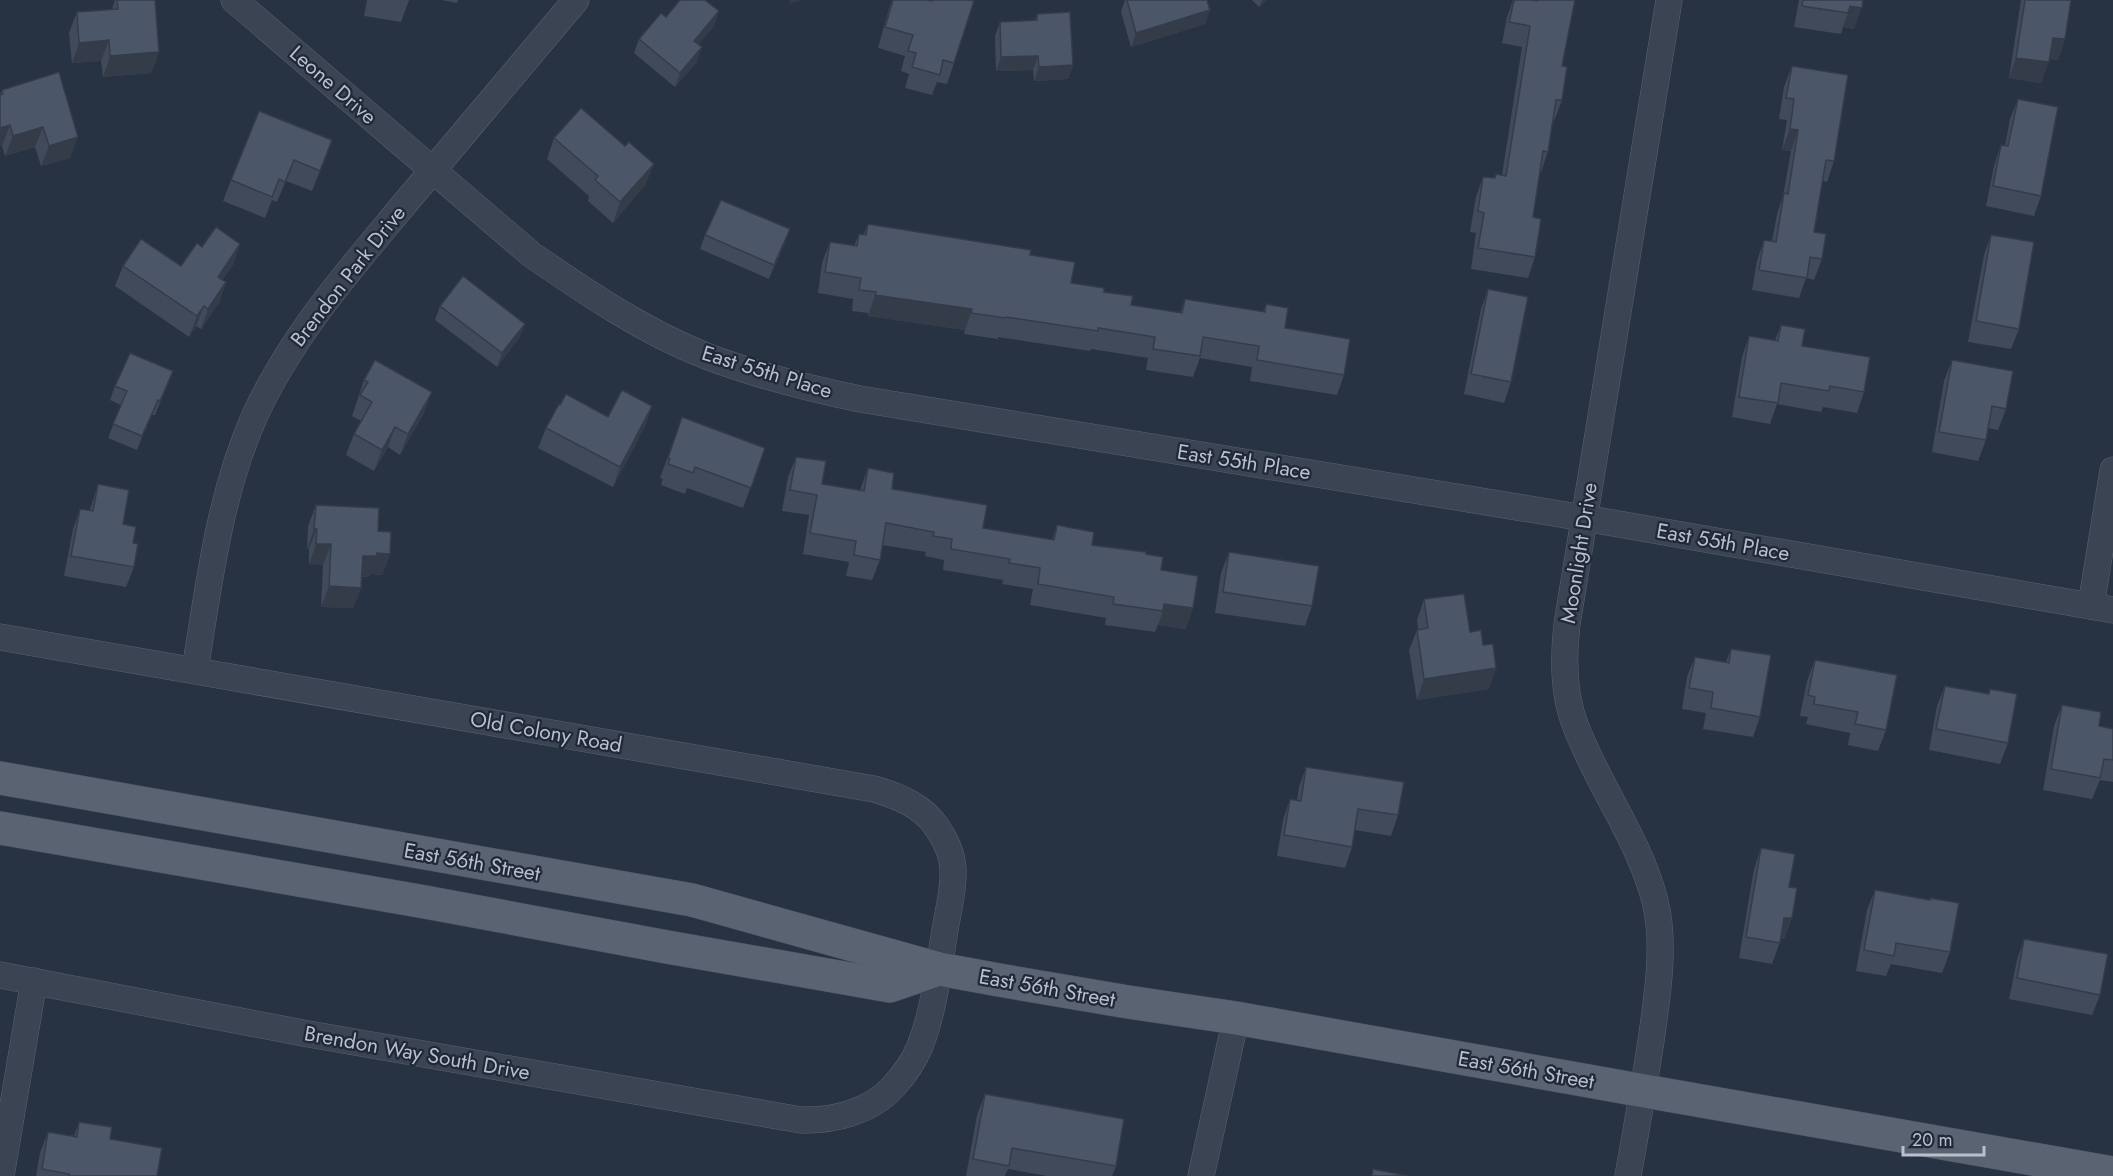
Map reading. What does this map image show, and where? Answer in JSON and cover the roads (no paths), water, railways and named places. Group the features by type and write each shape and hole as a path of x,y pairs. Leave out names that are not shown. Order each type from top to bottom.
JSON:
{"main road":[{"name":"East 56th Street","path":"0,778 692,900 939,969 1236,1018 2113,1173"},
{"name":"East 56th Street","path":"0,828 890,986 939,969"}],"street":[{"name":"Leone Drive","path":"234,0 433,170"},
{"name":"Brendon Park Drive","path":"195,670 215,546 237,462 255,415 284,361 332,289 576,0"},
{"name":"Moonlight Drive","path":"1628,1176 1659,985 1656,903 1645,868 1576,727 1566,690 1565,638 1669,0"},
{"name":"East 55th Place","path":"433,170 532,255 583,291 647,328 681,345 751,372 823,392 1584,518 2102,608"},
{"path":"2102,608 2113,470"},
{"name":"Old Colony Road","path":"0,637 862,787 894,795 919,808 937,826 952,860 953,872 939,969 924,1034 908,1068 883,1097 861,1109 835,1117"},
{"name":"Brendon Way South Drive","path":"0,975 311,1035 801,1120 835,1117"},
{"path":"1,1176 34,981"},
{"path":"1201,1176 1236,1018"}]}
